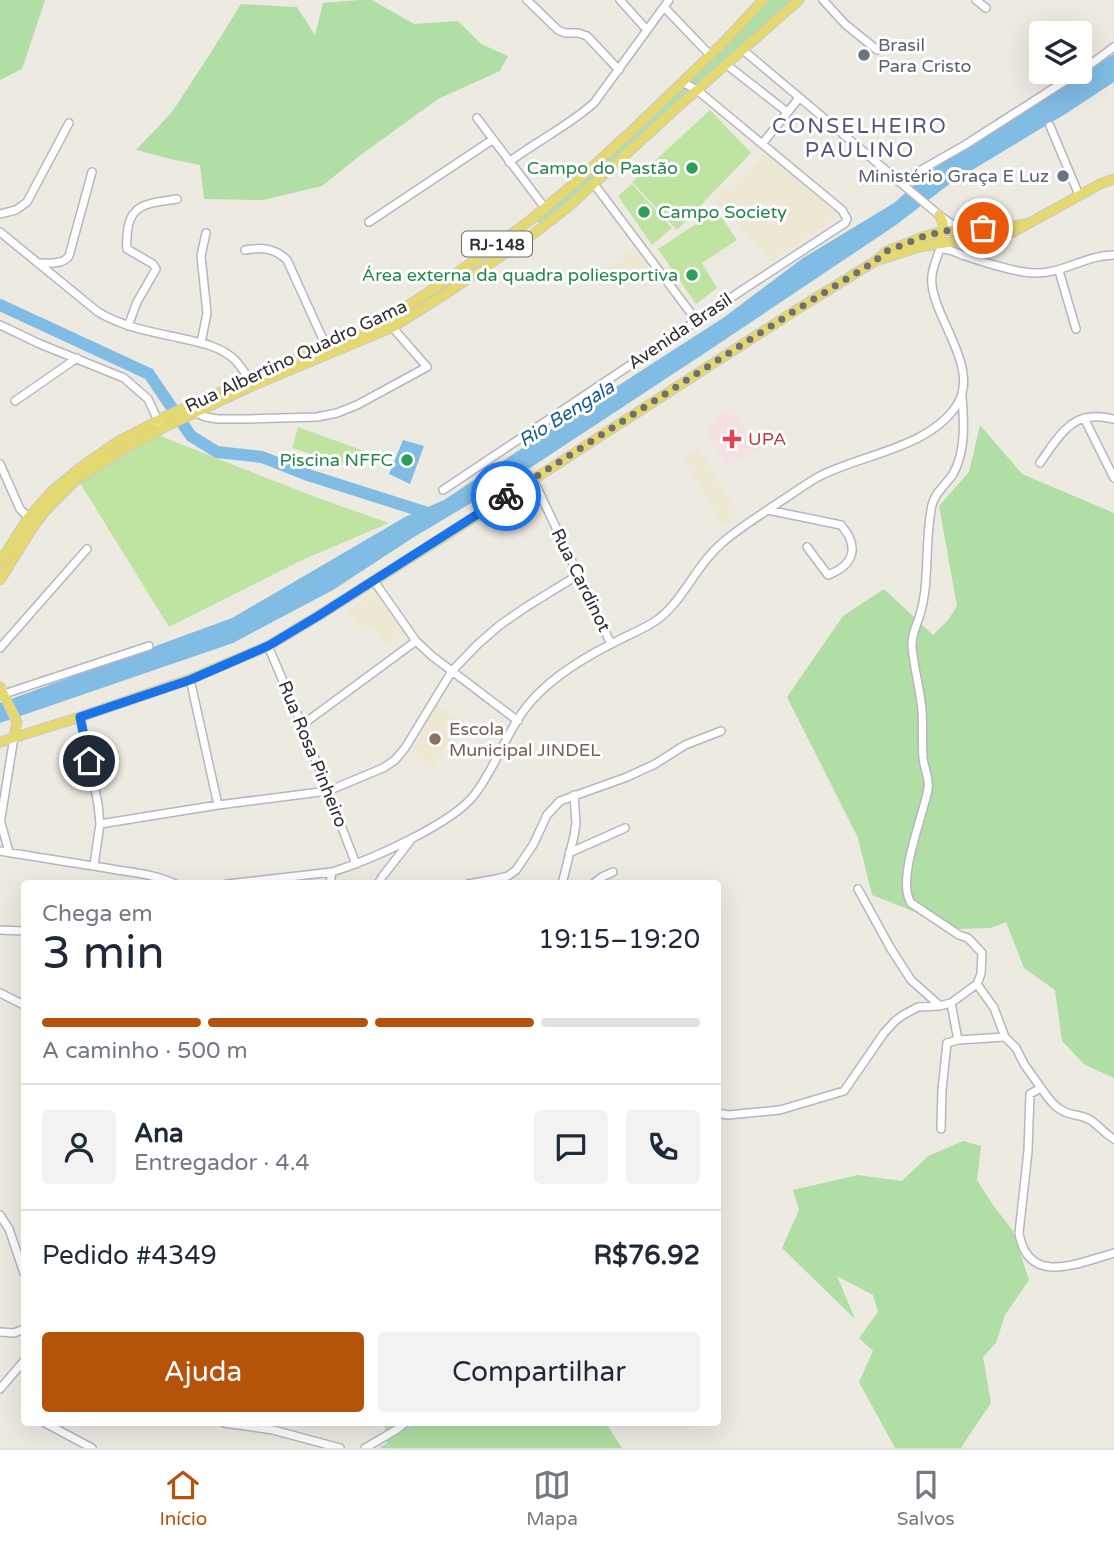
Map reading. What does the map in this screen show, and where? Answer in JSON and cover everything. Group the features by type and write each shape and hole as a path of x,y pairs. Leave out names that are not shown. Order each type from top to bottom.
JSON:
{"main road":[{"name":"Rua Albertino Quadro Gama","path":"251,383 326,346 389,323 528,222 608,153 710,55 762,0"},
{"name":"Rua Albertino Quadro Gama","path":"32,521 52,491 117,442 430,305 567,208 799,0"},
{"path":"925,241 940,247 1013,232 1114,179"},
{"path":"0,741 190,680 268,646 874,262 925,241 935,241 943,231 943,222 936,212"},
{"path":"925,241 932,229 936,212"},
{"path":"528,222 536,232"},
{"path":"943,231 1026,224"},
{"path":"960,230 971,236 982,237"},
{"path":"0,562 32,521"},
{"path":"0,580 32,521"},
{"path":"3,694 17,722 14,737"}],"street":[{"path":"527,0 558,30 587,36 619,69"},
{"path":"620,0 647,30"},
{"path":"823,0 845,24 877,50"},
{"path":"976,0 986,8"},
{"path":"509,162 580,116 594,103 666,3 710,55"},
{"path":"1092,63 1114,47"},
{"path":"743,50 960,230"},
{"path":"727,65 787,113"},
{"path":"682,82 697,90 762,144 799,98"},
{"path":"903,184 1061,84"},
{"path":"477,118 545,208"},
{"path":"0,214 16,210 27,202 69,123"},
{"path":"1050,126 1079,195"},
{"path":"369,222 492,139"},
{"name":"Avenida Brasil","path":"443,490 845,223 847,219 842,210 762,144"},
{"path":"38,263 61,262 69,256 92,172"},
{"path":"594,184 696,320"},
{"path":"128,326 137,302 156,269 153,264 127,249 130,218 140,207 177,199"},
{"path":"0,232 111,320 201,343 224,352 235,360 251,383"},
{"path":"201,343 207,313 201,256 206,233"},
{"path":"244,250 260,247 281,254 287,260 326,346"},
{"path":"721,1114 780,1110 844,1091 889,1027 903,1014 926,1006 951,1003 978,984 982,953 968,938 959,935 911,903 906,889 909,863 928,784 912,635 923,600 933,502 958,464 964,421 960,360 931,284 934,261 940,247 1025,273 1044,273 1114,255"},
{"path":"1059,271 1076,329"},
{"path":"186,412 218,419 317,417 358,405 427,367 389,323"},
{"path":"0,325 124,378 148,399 164,422"},
{"path":"15,401 77,358"},
{"path":"262,880 332,872 414,837 443,821 475,794 517,721 534,698 552,681 611,643 655,621 671,608 720,544 768,510 817,478 923,435 944,420 962,396"},
{"path":"1040,463 1057,438 1084,418 1092,416 1114,419"},
{"path":"1084,418 1114,478"},
{"path":"0,464 20,509 32,521"},
{"name":"Rua Cardinot","path":"533,479 611,643"},
{"path":"768,510 841,525 853,549 849,560 828,575 807,547"},
{"path":"0,648 87,549"},
{"path":"100,824 328,791 383,768 395,760 452,671 478,644 500,625 578,575"},
{"path":"374,580 416,641 517,721"},
{"path":"302,725 416,641"},
{"path":"3,694 149,646"},
{"name":"Rua Rosa Pinheiro","path":"268,646 356,863"},
{"path":"190,680 218,805"},
{"path":"80,717 100,824 94,865"},
{"path":"496,880 516,870 533,845 547,815 560,801 627,777 685,745 721,731"},
{"path":"9,852 0,823 14,737"},
{"path":"563,880 576,823 575,795"},
{"path":"569,853 625,828"},
{"path":"381,880 414,837"},
{"path":"0,850 157,876 166,880"},
{"path":"331,880 332,872"},
{"path":"598,880 613,872"},
{"path":"858,889 911,980 939,1006"},
{"path":"0,930 21,931"},
{"path":"978,984 994,1008 1005,1037 1016,1048 1051,1102 1066,1112 1090,1120 1114,1139"},
{"path":"0,993 21,1004"},
{"path":"951,1003 958,1040"},
{"path":"941,1129 947,1043 1005,1037"},
{"path":"1041,1088 1032,1091 1030,1097 1028,1152 1019,1233 1022,1246 1029,1258 1039,1265 1056,1267 1114,1253"},
{"path":"0,1215 9,1229 21,1264"},
{"path":"0,1332 14,1333 21,1330"},
{"path":"0,1389 21,1364"},
{"path":"51,1426 92,1448"},
{"path":"246,1426 273,1430 340,1448"},
{"path":"365,1448 400,1426"}],"shaded area":[{"path":"769,151 841,216 772,261 712,197 719,189 729,187"},
{"path":"633,248 657,279 644,288 627,277 607,277 604,270"},
{"name":"UPA","path":"732,407 760,448 735,464 732,461 725,464 705,430 716,421 714,419"},
{"path":"699,447 739,515 722,527 684,459"},
{"path":"376,591 407,634 385,645 371,626 361,632 348,610"},
{"name":"Escola Municipal JINDEL","path":"436,704 462,723 430,770 412,752"}],"green space":[{"path":"0,0 45,0 22,69 0,80"},
{"path":"372,0 414,24 458,21 481,44 508,56 500,71 438,99 322,186 263,200 204,199 200,165 136,150 172,112 241,4 297,7 315,35 323,3"},
{"path":"768,0 796,0 541,228 535,218"},
{"name":"Campo do Pastão","path":"710,110 751,153 677,230 632,182"},
{"name":"Campo Society","path":"632,184 672,228 652,245 618,196"},
{"path":"717,210 737,240 702,263 717,288 696,304 658,249"},
{"path":"980,425 1022,474 1114,513 1114,1078 1085,1065 1062,1041 1055,990 1024,968 1006,922 990,928 958,929 872,895 858,838 787,697 843,616 884,589 933,635 948,620 957,606 939,506 969,472"},
{"path":"298,427 364,451 357,469 292,448"},
{"path":"158,435 389,523 302,560 169,627 80,483"},
{"path":"963,1141 981,1146 977,1180 1013,1231 1029,1280 1005,1315 996,1343 983,1357 991,1403 962,1448 895,1448 859,1382 873,1351 859,1338 878,1312 873,1295 837,1276 855,1319 782,1248 799,1210 793,1190 858,1175 902,1181 928,1156"},
{"path":"384,1426 608,1426 622,1448 379,1448 387,1443"}],"water":[{"path":"1114,54 1114,82 952,182 896,225 530,468 414,537 333,590 233,643 0,723 0,703 232,618 405,517 444,500 723,318 803,258 894,203 942,163 1067,84 1092,84 1092,68"},
{"name":"Piscina NFFC","path":"403,440 424,446 410,484 389,474"}],"waterway":[{"path":"0,305 149,374 191,436 217,452 262,457 305,474 434,515"}],"way so far":[{"path":"506,496 874,262 887,251 943,231 983,228"}],"place":[{"name":"Brasil Para Cristo","path":"864,55"},
{"name":"Campo do Pastão","path":"692,168"},
{"name":"Ministério Graça E Luz","path":"1063,176"},
{"name":"Campo Society","path":"644,212"},
{"name":"Área externa da quadra poliesportiva","path":"692,275"},
{"name":"UPA","path":"732,439"},
{"name":"Piscina NFFC","path":"407,460"},
{"name":"Escola Municipal JINDEL","path":"435,739"}],"district":[{"name":"CONSELHEIRO PAULINO","path":"860,138"}],"route":[{"path":"89,761 80,717 190,680 268,646 506,496"}],"water label":[{"name":"Rio Bengala","path":"566,413"}]}
